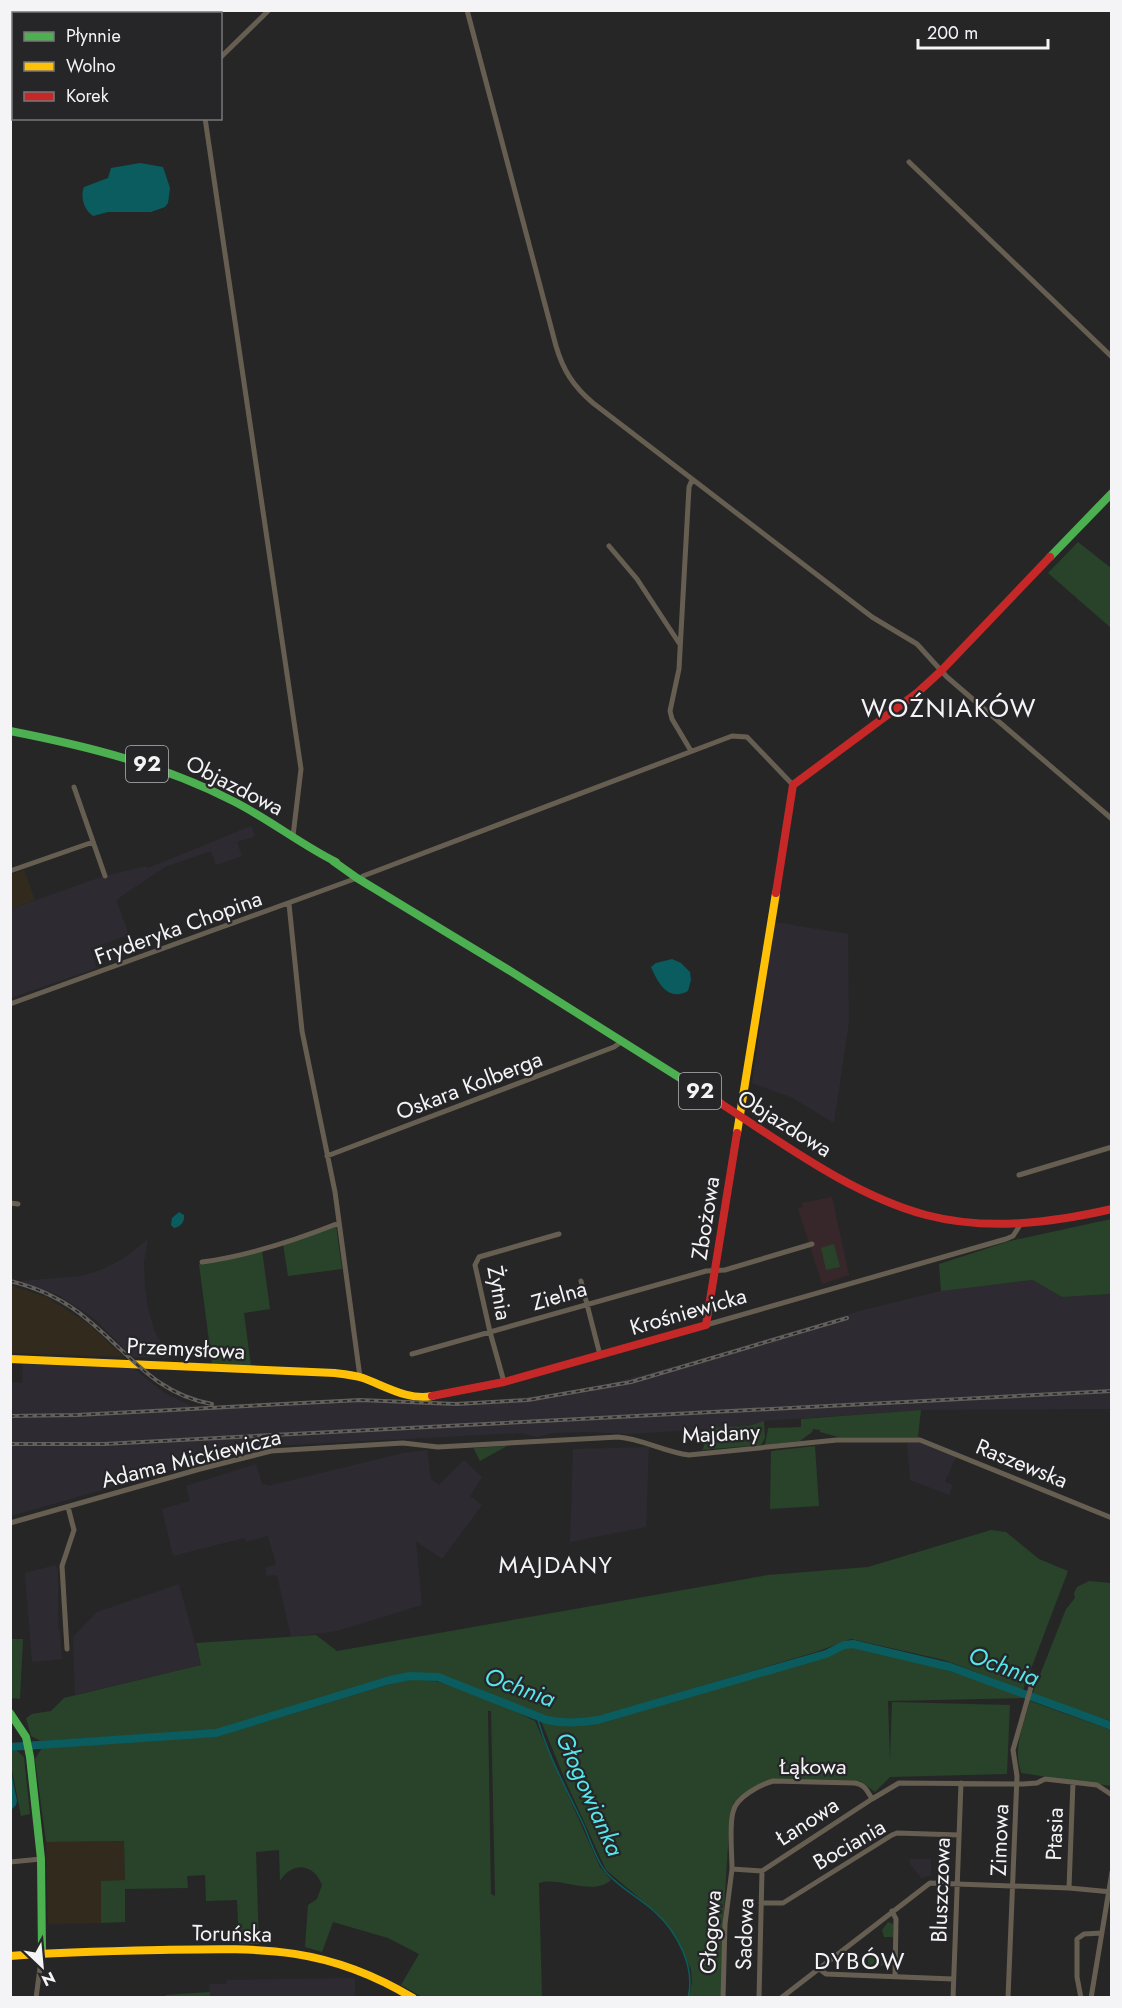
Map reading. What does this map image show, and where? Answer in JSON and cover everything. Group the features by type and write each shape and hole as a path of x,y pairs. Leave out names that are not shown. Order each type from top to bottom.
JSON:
{"street":[{"path":"222,56 269,10"},
{"path":"467,10 556,346 572,384 692,480 872,618 917,644 941,670 1112,819"},
{"path":"205,120 301,769 293,836"},
{"path":"909,162 1112,357"},
{"path":"691,751 672,719 670,711 678,669 689,487 692,480"},
{"path":"793,785 917,693 1112,493"},
{"path":"609,546 637,579 680,644"},
{"name":"Objazdowa","path":"10,731 103,751 173,774 233,801 360,877 739,1116 841,1178 888,1202 928,1215 955,1220 978,1224 1020,1225"},
{"name":"Fryderyka Chopina","path":"10,1005 289,904 732,736 747,737 793,785"},
{"name":"Zbożowa","path":"706,1325 793,785"},
{"path":"74,787 105,876"},
{"path":"10,871 93,842"},
{"path":"289,904 302,1031 339,1222 360,1377"},
{"name":"Oskara Kolberga","path":"327,1156 599,1053 621,1042"},
{"path":"1019,1175 1112,1147"},
{"path":"10,1203 18,1204"},
{"name":"92","path":"1020,1225 1063,1220 1112,1209"},
{"path":"202,1262 284,1242 339,1222"},
{"name":"Krośniewicka","path":"360,1377 419,1398 504,1382 1006,1239 1013,1236 1020,1225"},
{"name":"Żytnia","path":"504,1382 490,1332 475,1265 476,1260 478,1257 559,1234"},
{"name":"Zielna","path":"412,1354 706,1271 725,1270 812,1244"},
{"path":"581,1281 600,1355"},
{"name":"Przemysłowa","path":"10,1359 335,1373 360,1377"},
{"name":"Majdany","path":"419,1444 438,1447 618,1437 634,1438 667,1451 689,1455 837,1440 920,1440"},
{"name":"Raszewska","path":"920,1440 1112,1518"},
{"name":"Adama Mickiewicza","path":"10,1523 271,1451 419,1444"},
{"path":"67,1649 62,1566 74,1530 68,1507"},
{"name":"Zimowa","path":"1008,1998 1017,1784 1013,1750 1031,1687"},
{"path":"10,1713 26,1737 30,1756 40,1859 42,1953 36,1998"},
{"name":"Łąkowa","path":"732,1869 733,1810 739,1801 764,1784 773,1781 854,1782 865,1788 872,1799 900,1783 1017,1784 1037,1783 1045,1779 1097,1785 1112,1795"},
{"name":"Ptasia","path":"1069,1888 1072,1782"},
{"name":"Bluszczowa","path":"953,1998 960,1783"},
{"name":"Łanowa","path":"762,1871 872,1799"},
{"name":"Bociania","path":"761,1903 783,1903 897,1833 958,1835"},
{"path":"10,1862 40,1859"},
{"path":"732,1869 762,1871"},
{"name":"Głogowa","path":"723,1998 725,1924 732,1869"},
{"name":"Sadowa","path":"759,1998 762,1871"},
{"path":"1091,1998 1112,1872"},
{"path":"781,1998 930,1883 1069,1888 1110,1892"},
{"path":"892,1911 896,1919 895,1977"},
{"path":"1081,1998 1077,1977 1077,1939 1081,1935 1102,1933"},
{"name":"Toruńska","path":"10,1956 42,1953 210,1949 307,1954 376,1978 413,1998"},
{"path":"819,1968 826,1974 953,1979"}],"shaded area":[{"path":"251,826 255,836 237,842 242,856 216,865 211,851 165,867 116,900 129,935 90,949 97,968 11,998 11,909 101,877 146,866 148,868"},
{"path":"24,870 35,900 11,909 10,875"},
{"path":"775,922 848,934 849,1022 834,1123 793,1098 752,1083"},
{"path":"832,1197 849,1275 822,1284 798,1209 803,1206 801,1203"},
{"path":"148,1239 144,1262 149,1313 155,1332 170,1358 133,1357 92,1317 58,1295 20,1281 81,1276 101,1270 124,1258"},
{"path":"1034,1280 1062,1297 1111,1294 1111,1409 921,1410 764,1421 749,1426 631,1434 553,1433 537,1437 520,1433 268,1446 200,1462 11,1516 11,1382 22,1383 23,1363 132,1367 163,1392 193,1407 370,1399 423,1402 485,1401 538,1396 600,1386 687,1363 863,1310 949,1289"},
{"path":"11,1285 46,1297 59,1305 87,1323 124,1357 11,1353"},
{"path":"907,1443 921,1443 956,1457 945,1482 953,1485 949,1495 910,1480"},
{"path":"649,1447 646,1527 570,1542 573,1449"},
{"path":"427,1450 431,1479 439,1485 464,1460 482,1477 470,1496 482,1505 442,1559 416,1541 422,1605 337,1631 291,1637 277,1575 267,1576 265,1568 276,1564 268,1536 246,1542 244,1538 173,1556 162,1509 190,1501 186,1486 256,1464 262,1485 267,1484 268,1486 403,1453"},
{"path":"55,1565 58,1569 58,1630 60,1631 62,1659 32,1662 25,1573"},
{"path":"179,1584 201,1665 75,1695 73,1637 97,1612"},
{"path":"124,1841 125,1880 101,1881 101,1923 48,1924 46,1842"},
{"path":"910,1859 931,1859 931,1876 922,1879 910,1864"},
{"path":"355,1978 355,1997 210,1997 209,1984 226,1984 227,1980"}],"green space":[{"path":"1078,542 1111,568 1111,628 1048,573"},
{"path":"1111,1219 1111,1294 1062,1297 1033,1280 941,1291 939,1264 1010,1241"},
{"path":"336,1225 342,1269 288,1276 283,1244"},
{"path":"834,1244 840,1267 826,1270 821,1248"},
{"path":"262,1250 270,1309 244,1313 251,1366 212,1364 199,1264 222,1261"},
{"path":"921,1410 918,1437 838,1437 813,1429 800,1441 765,1445 768,1428 801,1427 801,1419"},
{"path":"764,1421 765,1438 761,1445 701,1450 709,1428 749,1426"},
{"path":"507,1446 480,1461 474,1449 474,1448"},
{"path":"815,1446 819,1506 770,1509 771,1451"},
{"path":"991,1530 1006,1532 1039,1559 1068,1571 1023,1690 944,1660 851,1639 816,1652 594,1718 570,1721 550,1717 427,1673 386,1678 217,1730 41,1741 31,1736 26,1718 32,1714 51,1711 64,1698 201,1665 196,1643 316,1635 337,1651 768,1575 868,1567"},
{"path":"1089,1581 1111,1583 1111,1721 1032,1695 1066,1609 1075,1598 1074,1593 1077,1587"},
{"path":"10,1618 11,1639 23,1639 20,1699 11,1698"},
{"path":"857,1645 942,1669 1026,1698 888,1701 890,1760 892,1702 1010,1705 1007,1774 890,1777 875,1792 860,1781 764,1782 734,1802 730,1812 723,1927 722,1997 689,1997 692,1982 691,1970 681,1947 656,1912 606,1870 541,1721 563,1726 591,1724"},
{"path":"407,1679 433,1680 479,1696 535,1721 600,1867 611,1880 595,1887 557,1882 539,1883 542,1997 422,1997 401,1985 419,1954 388,1938 333,1922 322,1952 305,1947 308,1905 317,1899 322,1885 314,1872 302,1867 290,1870 280,1881 279,1850 256,1852 259,1944 239,1944 237,1900 206,1901 205,1875 187,1876 188,1888 125,1889 125,1922 101,1923 101,1881 125,1880 124,1841 46,1842 35,1759 42,1748 222,1735","holes":["488,1711 491,1711 495,1896 491,1894"]},
{"path":"1030,1701 1111,1730 1111,1786 1021,1773 1018,1745"},
{"path":"11,1751 17,1751 24,1757 30,1814 21,1816 11,1765"},
{"path":"888,1922 893,1924 893,1937 884,1937 882,1930"},
{"path":"868,1956 887,1957 887,1966 868,1965"},
{"path":"210,1992 210,1997 166,1997 166,1995"}],"water":[{"path":"140,163 163,167 170,188 168,203 165,207 151,212 108,212 93,216 85,207 84,187 108,178 111,168"},
{"path":"672,959 681,963 690,972 691,980 688,991 681,994 665,989 651,967 656,963"},
{"path":"179,1212 184,1215 184,1220 174,1228 171,1225 172,1218"},
{"path":"10,1767 17,1801 11,1810"}],"waterway":[{"name":"Ochnia","path":"10,1747 216,1733 390,1680 410,1676 438,1677 547,1720 566,1723 585,1722 826,1654 844,1645 853,1644 950,1667 1112,1726"},
{"name":"Głogowianka","path":"537,1716 552,1758 605,1871 663,1920 683,1951 689,1974 688,1998"}],"railway":[{"path":"10,1281 42,1291 61,1301 80,1313 159,1382 192,1399 212,1404"},
{"path":"10,1416 77,1415 360,1400 456,1404 528,1400 631,1382 847,1318"},
{"path":"10,1444 104,1444 1112,1391"}],"traffic: fast":[{"path":"1050,557 1112,493"},
{"path":"10,731 96,750 179,777 246,808 336,862"},
{"path":"333,861 720,1103"},
{"path":"10,1713 26,1737 30,1757 41,1859 42,1953"}],"traffic: slow":[{"path":"737,1133 776,893"},
{"path":"10,1359 335,1373 363,1378 406,1395 432,1396"},
{"path":"10,1956 197,1949 291,1953 350,1968 413,1998"}],"traffic: jam":[{"path":"776,893 793,785 917,693 1050,557"},
{"path":"720,1103 845,1182 872,1195 926,1215 972,1223 996,1224 1066,1218 1112,1209"},
{"path":"432,1396 504,1382 706,1325 737,1133"}],"district":[{"name":"WOŹNIAKÓW","path":"949,708"},
{"name":"MAJDANY","path":"556,1564"},
{"name":"DYBÓW","path":"860,1960"}]}
